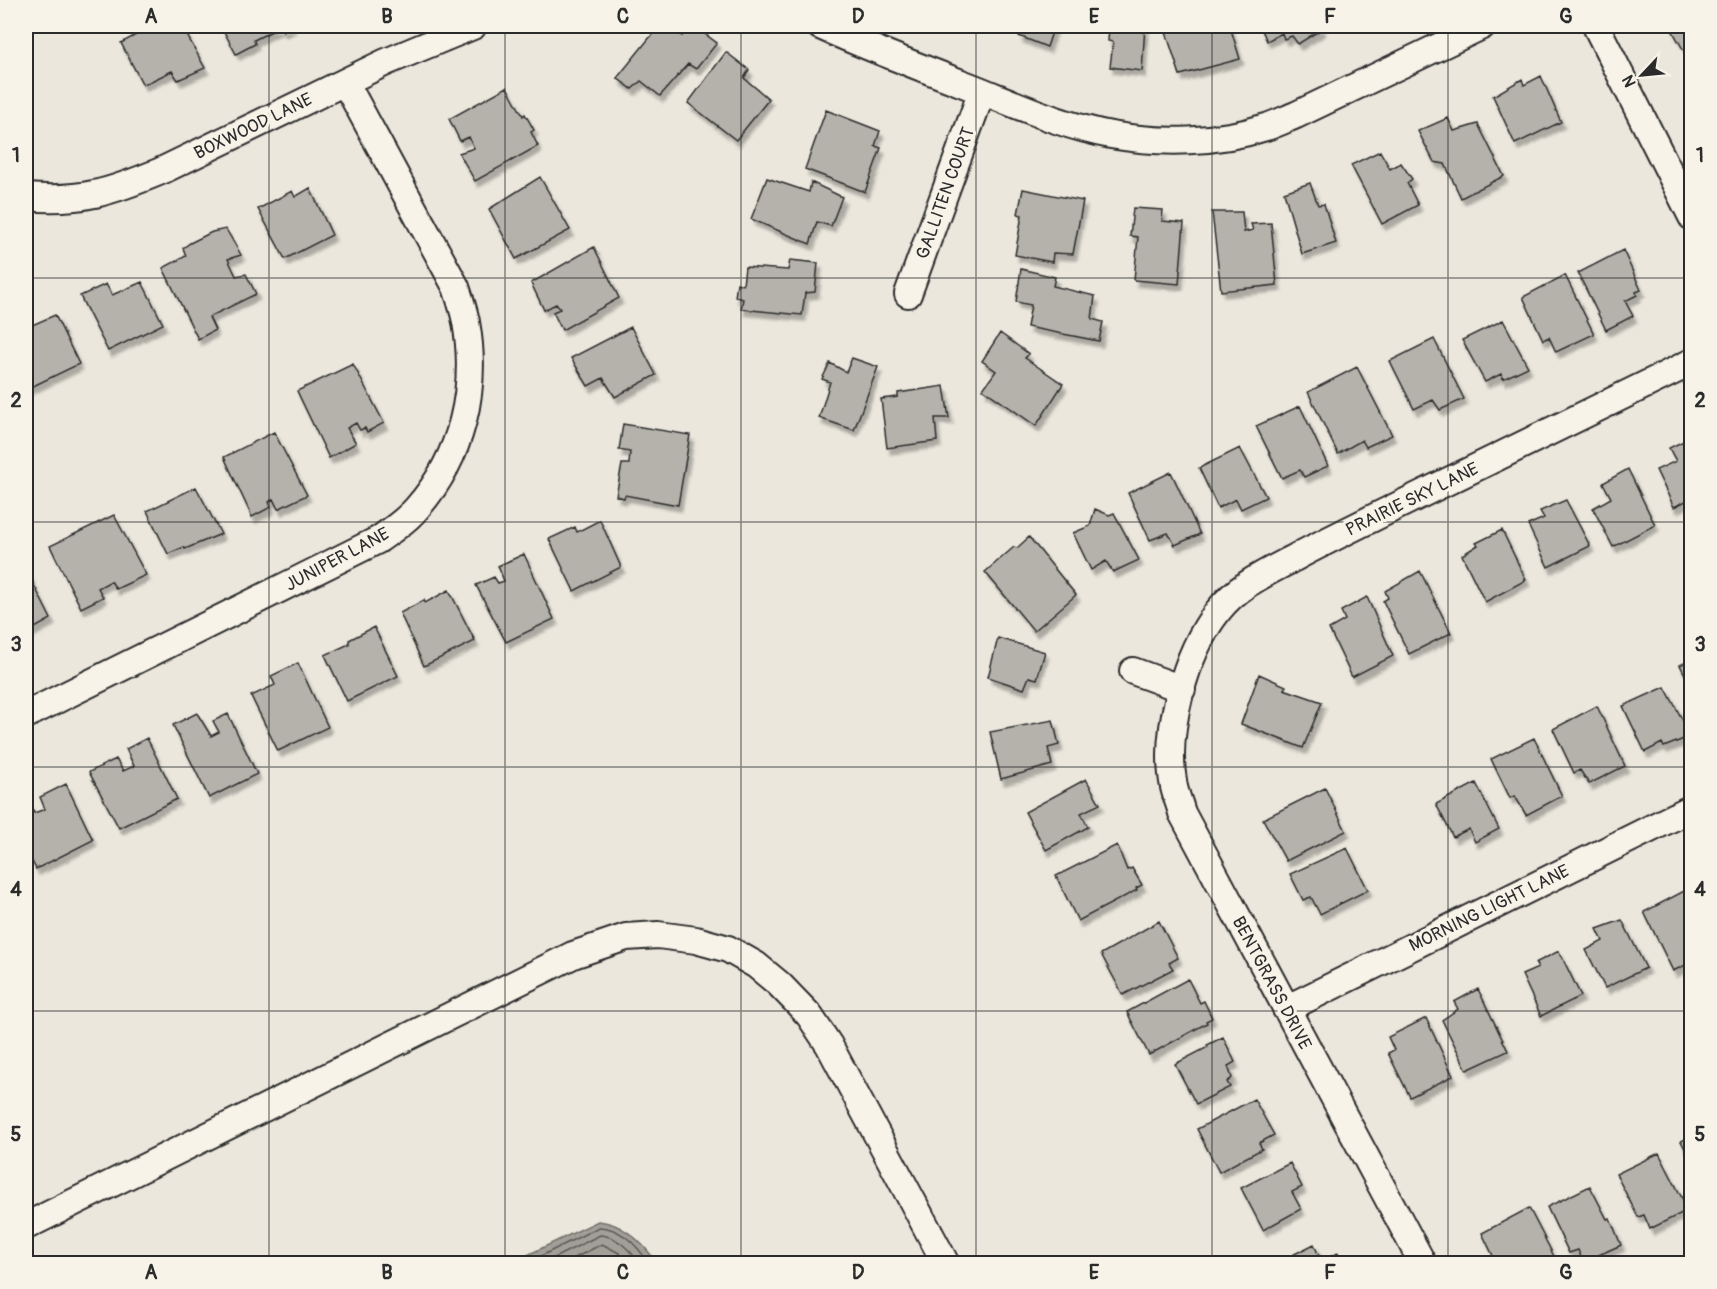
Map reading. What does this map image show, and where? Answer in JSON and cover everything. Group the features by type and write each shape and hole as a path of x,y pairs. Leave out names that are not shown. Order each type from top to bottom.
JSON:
{"street":[{"name":"BOXWOOD LANE","path":"26,197 71,198 97,194 124,186 161,171 386,62 473,26"},
{"path":"820,26 982,92 1078,127 1110,135 1168,140 1236,135 1266,127 1296,116 1482,26"},
{"path":"1596,26 1692,217"},
{"name":"JUNIPER LANE","path":"26,715 378,540 398,526 417,508 451,458 463,424 468,392 470,355 466,321 456,287 345,82"},
{"name":"GALLITEN COURT","path":"908,294 982,92"},
{"name":"PRAIRIE SKY LANE","path":"1182,689 1187,669 1200,641 1218,611 1240,588 1329,540 1692,362"},
{"path":"1133,671 1182,689"},
{"name":"BENTGRASS DRIVE","path":"1182,689 1173,731 1172,763 1174,787 1180,805 1194,837 1423,1263"},
{"name":"MORNING LIGHT LANE","path":"1286,1009 1692,808"},
{"path":"28,1220 573,955 626,938 658,935 696,940 728,949 764,971 809,1015 829,1045 946,1263"}],"water":[{"path":"598,1221 616,1226 632,1235 657,1263 511,1263"}],"building":[{"path":"134,26 153,26 154,28 182,26 205,68 178,80 172,71 143,85 121,43 138,34"},
{"path":"221,26 293,26 283,31 280,27 254,40 255,44 236,54"},
{"path":"659,26 669,26 682,36 690,26 694,26 717,43 696,69 688,64 660,96 641,81 632,89 617,78"},
{"path":"1023,26 1054,26 1047,47 1019,36"},
{"path":"1109,26 1145,26 1142,71 1110,67 1113,42 1108,41"},
{"path":"1164,26 1230,26 1240,59 1180,75"},
{"path":"1260,26 1321,26 1322,29 1298,44 1292,36 1284,39 1282,33 1267,41"},
{"path":"1692,26 1692,65 1671,28"},
{"path":"726,52 749,70 744,78 769,99 736,140 688,103"},
{"path":"1541,76 1561,122 1515,144 1493,96 1522,79 1524,85"},
{"path":"507,87 523,116 525,114 534,130 531,132 538,146 475,181 459,153 474,148 469,137 460,141 449,119"},
{"path":"826,110 880,131 875,146 881,148 865,192 805,169"},
{"path":"1448,118 1454,131 1478,124 1504,176 1461,198 1445,164 1434,162 1418,131"},
{"path":"1380,151 1390,169 1401,163 1412,179 1407,183 1418,205 1382,224 1351,165"},
{"path":"540,177 570,230 516,259 489,209"},
{"path":"767,178 809,192 811,182 842,197 831,226 817,222 810,244 751,219"},
{"path":"1310,183 1318,205 1324,204 1336,243 1302,254 1284,192"},
{"path":"310,188 332,235 285,259 258,209 292,191 295,197"},
{"path":"1023,189 1083,201 1073,254 1053,253 1052,262 1015,255 1022,215 1018,214"},
{"path":"1133,208 1163,210 1162,221 1184,223 1179,284 1134,280 1138,237 1130,236"},
{"path":"1212,212 1242,212 1244,232 1253,230 1251,224 1271,223 1277,285 1221,291"},
{"path":"226,229 241,255 228,259 236,276 246,274 256,294 209,317 215,330 198,339 163,268 186,256 183,248 190,243 212,232"},
{"path":"594,247 619,298 562,330 553,312 560,309 556,304 544,310 531,283"},
{"path":"1623,250 1641,290 1636,292 1637,295 1625,301 1633,316 1606,330 1578,273"},
{"path":"790,260 818,263 815,292 805,293 802,315 741,309 743,299 735,297 737,283 743,285 745,267 788,270"},
{"path":"1021,269 1055,277 1053,286 1095,296 1092,319 1103,322 1099,341 1027,327 1031,305 1016,302"},
{"path":"1565,275 1594,334 1556,352 1549,337 1543,340 1523,297"},
{"path":"142,282 163,324 108,351 80,296 106,284 112,295"},
{"path":"55,315 79,364 27,389 26,324 29,322 30,326"},
{"path":"1503,320 1528,367 1503,379 1501,374 1485,382 1462,340"},
{"path":"631,327 656,375 615,397 603,378 588,386 571,358"},
{"path":"1000,333 1029,354 1025,358 1063,384 1036,426 983,389 996,371 982,361"},
{"path":"1434,339 1464,399 1440,410 1433,400 1414,409 1390,361"},
{"path":"852,358 878,367 854,430 819,418 830,382 822,379 830,363 846,372"},
{"path":"353,364 384,423 367,432 365,428 360,430 356,423 347,428 356,443 329,458 297,391"},
{"path":"1357,367 1392,435 1366,447 1362,440 1338,454 1308,392"},
{"path":"944,386 949,418 935,418 937,441 887,448 881,399 898,397 898,393"},
{"path":"1300,406 1328,466 1304,477 1300,470 1282,478 1256,426"},
{"path":"623,424 690,435 678,505 625,495 624,498 616,496 622,464 629,464 630,452 619,450"},
{"path":"274,432 307,495 278,509 273,499 269,502 271,507 252,517 224,457"},
{"path":"1692,437 1692,498 1674,507 1656,470 1676,461 1669,448"},
{"path":"1240,448 1266,497 1241,509 1236,499 1218,508 1199,468"},
{"path":"1628,469 1655,525 1613,547 1593,508 1611,498 1603,483"},
{"path":"1171,472 1200,534 1175,545 1168,533 1150,540 1128,493"},
{"path":"196,487 221,534 168,554 147,511"},
{"path":"1566,500 1590,546 1548,567 1528,525 1544,518 1540,511"},
{"path":"1095,509 1109,515 1114,513 1139,560 1113,572 1106,561 1091,570 1073,533 1090,526"},
{"path":"114,515 146,575 116,589 111,581 98,588 103,597 81,608 50,546"},
{"path":"600,520 621,567 574,591 549,539 575,527 577,532"},
{"path":"1502,530 1526,580 1485,602 1462,555 1478,545 1476,543"},
{"path":"1029,537 1076,595 1034,631 985,572"},
{"path":"524,554 554,619 506,642 476,585 494,577 498,583 504,581 498,566"},
{"path":"1420,571 1451,633 1409,654 1383,601 1388,598 1385,591"},
{"path":"29,575 51,619 26,633 26,576"},
{"path":"449,590 475,641 424,666 400,613"},
{"path":"1367,597 1393,656 1352,677 1329,629 1345,620 1341,611"},
{"path":"374,627 398,676 347,701 325,655 349,644 349,640"},
{"path":"998,638 1045,652 1037,679 1029,677 1024,689 988,677"},
{"path":"1692,659 1692,688 1680,665"},
{"path":"298,663 328,727 278,751 251,696 275,685 271,676"},
{"path":"1259,674 1286,686 1284,689 1322,702 1303,748 1241,724"},
{"path":"1665,687 1691,736 1664,747 1662,743 1645,752 1623,706"},
{"path":"1597,706 1625,766 1589,784 1580,770 1574,773 1553,729"},
{"path":"197,713 211,736 219,732 213,721 228,714 257,774 209,798 173,725"},
{"path":"1053,720 1059,745 1048,748 1052,765 1001,779 990,732"},
{"path":"147,738 177,799 119,828 89,772 116,759 123,771 134,766 126,749"},
{"path":"1534,738 1562,796 1526,815 1515,796 1510,798 1491,759"},
{"path":"1086,779 1100,804 1081,813 1088,827 1046,850 1025,812"},
{"path":"1476,783 1499,829 1475,842 1469,829 1453,837 1436,804"},
{"path":"66,784 93,840 36,869 26,850 26,800 34,813 45,809 40,797"},
{"path":"1325,788 1346,831 1286,861 1263,819"},
{"path":"1117,845 1127,870 1132,868 1142,885 1136,888 1137,890 1078,921 1056,876"},
{"path":"1347,848 1368,890 1320,914 1311,897 1303,900 1290,874"},
{"path":"1688,889 1692,897 1692,962 1673,971 1644,912"},
{"path":"1622,920 1646,968 1605,988 1586,950 1603,941 1597,929"},
{"path":"1159,921 1178,958 1169,963 1173,969 1123,995 1101,954"},
{"path":"1559,951 1581,996 1541,1016 1522,975 1538,968 1535,963"},
{"path":"1188,979 1200,1003 1204,1001 1212,1018 1149,1055 1127,1012"},
{"path":"1478,989 1508,1051 1467,1070 1442,1020 1458,1009 1454,1002"},
{"path":"1426,1018 1453,1076 1410,1097 1388,1053 1394,1050 1388,1037"},
{"path":"1223,1037 1235,1062 1228,1066 1232,1078 1227,1082 1230,1087 1196,1104 1175,1064"},
{"path":"1254,1099 1274,1135 1259,1143 1262,1149 1219,1172 1197,1129"},
{"path":"1692,1136 1692,1162 1681,1141"},
{"path":"1659,1153 1688,1210 1650,1229 1644,1215 1638,1217 1616,1174"},
{"path":"1290,1163 1302,1187 1292,1192 1301,1209 1263,1230 1241,1188"},
{"path":"1590,1186 1607,1219 1610,1218 1621,1245 1583,1262 1578,1250 1569,1253 1547,1207"},
{"path":"1529,1208 1558,1264 1497,1264 1482,1233"},
{"path":"1314,1244 1321,1261 1338,1253 1343,1264 1275,1264"}]}
